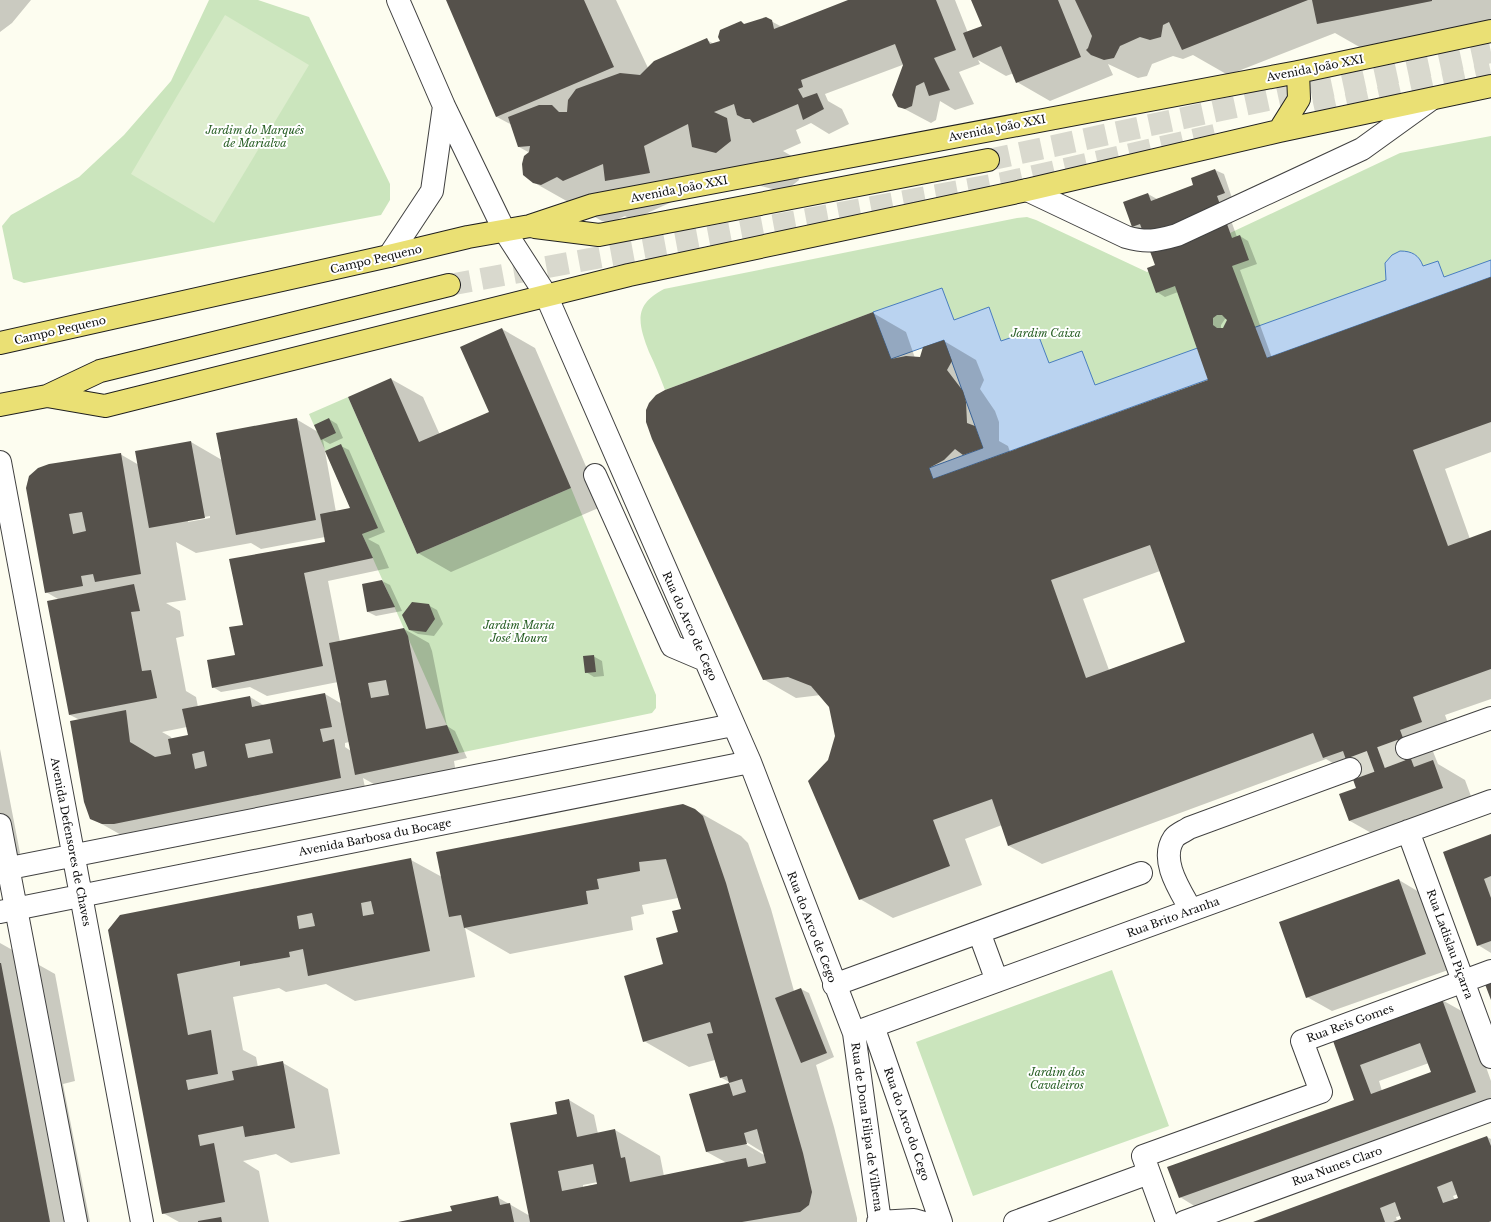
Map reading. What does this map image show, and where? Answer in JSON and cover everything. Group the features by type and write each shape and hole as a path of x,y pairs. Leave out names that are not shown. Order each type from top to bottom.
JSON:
{"main road":[{"name":"Avenida João XXI","path":"504,230 530,226 592,205 1298,72 1491,31"},
{"path":"1279,131 1299,99 1298,72"},
{"path":"47,396 105,406 636,273 1027,190 1279,131 1491,86"},
{"path":"530,226 599,235 988,160"},
{"name":"Campo Pequeno","path":"0,343 504,230"},
{"path":"0,405 47,396 100,370 449,285"}],"street":[{"path":"398,0 444,106 504,230"},
{"path":"1027,190 1126,237 1142,242 1156,241 1177,235 1362,149 1430,100"},
{"path":"389,256 432,191 444,106"},
{"name":"Rua do Arco de Cego","path":"504,230 546,295 750,762 834,985 864,1029"},
{"name":"Avenida Defensores de Chaves","path":"0,462 9,554 74,855 142,1222"},
{"path":"595,475 672,646 705,660"},
{"path":"1407,748 1491,718"},
{"path":"4,869 733,725"},
{"name":"Avenida Barbosa du Bocage","path":"8,911 750,762"},
{"path":"1191,910 1171,870 1168,853 1174,838 1190,828 1350,769"},
{"name":"Rua Brito Aranha","path":"864,1029 1491,801"},
{"path":"0,825 8,911 76,1222"},
{"name":"Rua Ladislau Piçarra","path":"1408,831 1491,1057"},
{"path":"834,985 1141,873"},
{"path":"979,932 997,981"},
{"name":"Rua Reis Gomes","path":"1146,1164 1320,1092 1302,1041 1491,972"},
{"name":"Rua de Dona Filipa de Vilhena","path":"864,1029 880,1222"},
{"name":"Rua do Arco do Cego","path":"864,1029 941,1222"},
{"name":"Rua Nunes Claro","path":"1184,1222 1491,1110"},
{"path":"1015,1222 1146,1164 1168,1222"},
{"path":"880,1222 914,1220 922,1222"}],"green space":[{"name":"Jardim do Marquês de Marialva","path":"209,0 258,0 309,17 390,184 390,200 381,215 24,283 13,279 2,226 11,215 79,177 124,135 171,81"},
{"path":"225,15 309,65 214,223 131,174"},
{"name":"Jardim Caixa","path":"1491,136 1491,277 988,459 944,340 891,359 873,312 665,390 642,332 641,316 643,308 654,295 664,289 1017,218 1027,217 1036,220 1147,272 1400,153"},
{"name":"Jardim Maria José Moura","path":"348,397 417,554 571,488 656,695 656,708 652,713 459,753 309,414"},
{"name":"Jardim dos Cavaleiros","path":"1112,970 1169,1126 973,1196 916,1042"}],"water":[{"path":"1400,251 1414,254 1423,266 1438,261 1444,277 1491,260 1491,277 933,479 929,468 983,448 944,340 891,359 873,312 942,288 954,320 989,307 1001,341 1036,329 1049,363 1082,351 1095,385 1386,280 1385,263 1392,255"}],"building":[{"path":"446,0 584,0 614,67 496,117"},
{"path":"848,0 936,0 956,50 934,58 950,90 929,96 924,82 916,86 912,106 905,109 898,107 892,95 903,65 895,44 801,80 803,87 798,89 803,98 817,93 824,109 803,120 798,104 753,123 750,119 745,119 737,115 734,104 714,112 727,118 731,141 716,153 692,147 688,124 644,146 650,173 605,181 603,164 563,181 557,177 541,185 533,183 523,175 522,164 524,156 529,152 530,146 518,147 508,117 539,105 552,105 559,112 567,112 568,100 576,89 620,73 640,75 654,61 707,38 710,44 720,41 718,37 720,30 741,21 744,24 766,17 772,20 774,29"},
{"path":"971,0 1058,0 1081,57 1016,83 1001,46 973,58 963,33 982,26"},
{"path":"1075,0 1308,0 1182,50 1169,22 1163,25 1161,37 1150,40 1140,37 1120,46 1114,58 1104,60 1091,55 1086,50 1092,36"},
{"path":"1312,0 1432,0 1432,1 1317,24"},
{"path":"1215,169 1225,193 1217,196 1232,238 1240,235 1249,260 1232,266 1267,358 1491,277 1491,422 1413,450 1448,546 1491,530 1491,669 1413,697 1422,722 1400,730 1414,767 1433,760 1443,788 1349,821 1339,794 1356,788 1343,751 1323,758 1313,733 1008,846 992,799 933,820 950,866 859,900 808,781 828,760 835,736 829,707 811,686 788,677 763,680 652,439 646,422 646,410 649,403 656,395 665,390 873,312 891,359 906,356 920,357 923,347 944,340 952,361 947,370 963,391 966,402 967,423 975,426 983,448 963,455 955,449 944,460 929,468 933,479 1208,380 1175,286 1156,293 1147,268 1155,265 1140,224 1132,227 1123,202 1148,193 1151,201 1193,185 1191,178","holes":["1217,315 1222,315 1227,320 1223,328 1217,328 1213,325 1213,318","1150,545 1185,642 1086,678 1051,580"]},
{"path":"502,328 571,488 417,554 348,397 391,378 419,442 489,412 460,347"},
{"path":"297,418 316,520 236,535 216,433"},
{"path":"329,418 336,433 321,440 314,425"},
{"path":"191,441 205,518 149,528 135,451"},
{"path":"341,444 378,528 362,534 373,558 304,573 323,666 212,688 207,660 235,655 229,627 243,625 229,559 325,542 320,514 350,508 325,451"},
{"path":"121,453 141,574 95,582 93,574 81,576 83,586 45,593 26,488 29,476 38,468 49,464","holes":["82,512 86,531 73,534 69,514"]},
{"path":"382,580 395,607 367,612 362,584"},
{"path":"134,584 140,611 131,612 142,671 151,670 157,698 69,715 47,601"},
{"path":"412,602 429,604 435,619 426,632 409,630 402,615"},
{"path":"404,628 408,636 426,729 447,725 459,753 355,775 329,643","holes":["386,680 389,695 371,698 368,683"]},
{"path":"594,655 596,672 585,673 583,656"},
{"path":"325,693 332,727 320,729 323,742 334,739 341,778 114,824 102,824 90,819 84,802 70,721 126,710 130,742 155,757 171,754 168,739 188,735 182,709 250,696 252,707","holes":["270,739 273,753 248,758 245,744","204,751 207,766 195,769 192,754"]},
{"path":"683,804 695,809 703,816 726,883 803,1153 812,1192 809,1205 800,1212 742,1222 530,1222 510,1123 557,1114 555,1102 569,1099 577,1137 615,1129 621,1158 625,1157 630,1182 746,1158 748,1167 766,1163 757,1129 744,1133 747,1144 706,1152 689,1094 729,1083 727,1076 720,1078 707,1034 713,1033 710,1022 643,1042 624,976 663,964 656,938 678,932 672,911 681,909 666,859 639,862 640,871 597,879 599,889 586,891 588,904 464,928 461,915 449,917 436,852","holes":["742,1079 746,1092 733,1096 729,1083","593,1164 597,1184 562,1191 558,1171"]},
{"path":"1491,834 1491,876 1484,879 1491,898 1491,941 1477,946 1443,852"},
{"path":"411,858 430,951 308,976 303,949 289,952 290,957 240,966 240,961 177,974 188,1035 211,1030 218,1074 186,1080 188,1090 234,1080 232,1071 283,1061 295,1128 245,1137 243,1126 198,1135 200,1146 214,1143 225,1202 162,1214 108,930 120,915","holes":["371,901 374,914 363,916 361,903","312,913 315,926 299,929 297,916"]},
{"path":"1399,879 1426,954 1306,998 1279,922"},
{"path":"1,963 50,1222 0,1222"},
{"path":"1491,976 1491,1000 1483,979"},
{"path":"801,988 827,1053 801,1063 775,998"},
{"path":"1442,999 1476,1092 1179,1198 1167,1167 1354,1100 1332,1038","holes":["1420,1043 1431,1072 1371,1094 1360,1065"]},
{"path":"1487,1136 1491,1146 1491,1221 1489,1222 1393,1222 1401,1219 1395,1202 1380,1208 1385,1222 1253,1222","holes":["1452,1181 1458,1198 1443,1203 1437,1187"]},
{"path":"498,1196 500,1205 510,1203 514,1222 398,1222 452,1211 450,1206"},
{"path":"221,1217 222,1222 198,1222 198,1221"}],"tunnel":[{"path":"988,160 1491,52"},
{"path":"1315,112 1491,73"},
{"path":"449,285 1003,183 1215,135"},
{"path":"1350,769 1407,748"}]}
